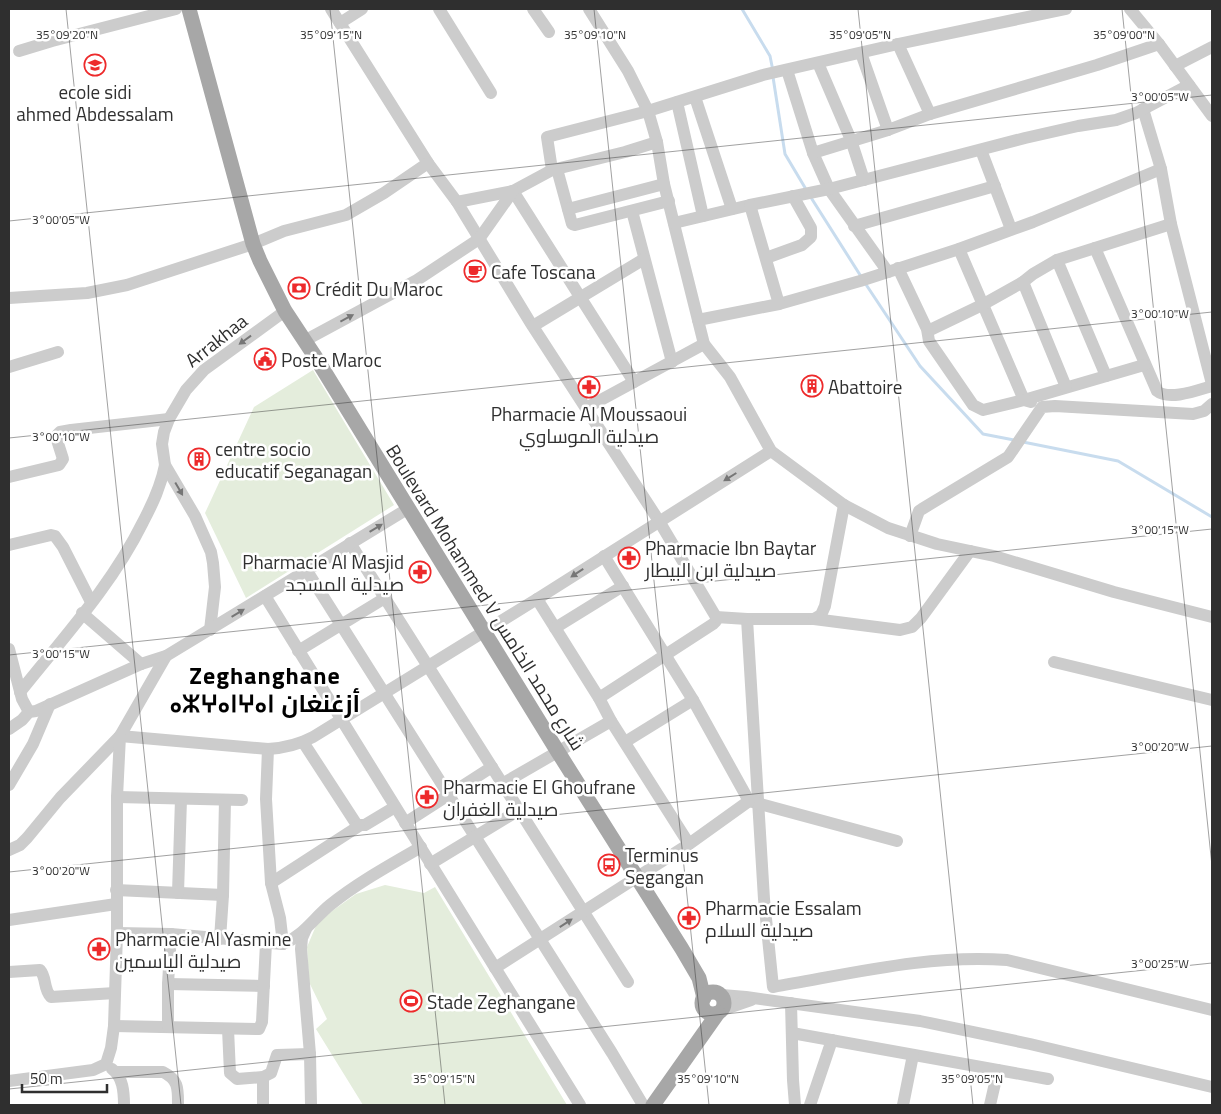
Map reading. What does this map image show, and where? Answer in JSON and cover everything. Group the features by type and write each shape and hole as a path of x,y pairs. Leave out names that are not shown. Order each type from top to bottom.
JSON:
{"main road":[{"name":"Boulevard Mohammed V شارع محمد الخامس","path":"189,9 254,244 284,312 304,341 695,970 706,981 714,1003"},
{"path":"653,1105 691,1050 714,1003"}],"street":[{"path":"20,51 176,9"},
{"path":"330,9 428,163 457,202 533,326 659,521 716,616 716,621 713,624 599,698"},
{"path":"340,23 362,9"},
{"path":"439,9 492,93"},
{"path":"533,9 549,32"},
{"path":"589,9 628,71 648,111 657,142 664,184 704,344 730,377 771,451 844,505 888,528 910,536 994,556 1123,594 1212,617"},
{"path":"669,201 575,225 572,224 554,169 547,137 648,111 786,70 898,44 1066,9"},
{"path":"1130,9 1159,44 1212,116"},
{"path":"898,44 930,114"},
{"path":"813,153 888,130 930,114 1097,65 1159,44"},
{"path":"1175,66 1212,47"},
{"path":"861,53 888,130"},
{"path":"818,63 851,140 864,180"},
{"path":"786,70 827,190 854,226 893,270 927,329 929,341 973,405 983,410 1144,365"},
{"path":"674,223 750,205 827,190 1078,126 1116,120 1143,109 1189,85"},
{"path":"695,97 732,209"},
{"path":"677,102 703,216"},
{"path":"1095,248 1155,390 1162,395 1183,394 1212,385 1171,224 1161,169 1143,109"},
{"path":"457,202 513,190 554,169 625,152 657,142"},
{"path":"981,150 1011,229"},
{"path":"9,298 86,293 119,287 254,244 284,231 346,215 384,193 428,163"},
{"path":"698,320 779,304 959,249 1033,222 1161,169"},
{"path":"568,209 664,184"},
{"path":"854,226 995,186"},
{"path":"304,341 417,280 479,238 513,190"},
{"path":"513,190 634,382"},
{"path":"766,258 802,245 811,237 811,228 798,195"},
{"path":"750,205 779,304"},
{"path":"632,211 672,362"},
{"path":"927,329 932,329 982,306 1057,260 1171,224"},
{"path":"959,249 1024,400 1042,408 1055,406 1192,414 1204,411 1212,404"},
{"path":"533,326 644,259"},
{"path":"1057,260 1106,376"},
{"path":"1023,282 1066,387"},
{"name":"Arrakhaa","path":"210,630 215,574 210,552 195,516 165,465 162,444 164,432 169,419 186,390 204,370 284,312"},
{"path":"586,408 704,344"},
{"path":"9,368 58,352"},
{"path":"910,536 919,511 1008,457 1042,408"},
{"path":"9,478 59,465 62,459 57,434 60,432 80,428 169,419"},
{"path":"120,736 268,749 285,748 303,742 537,599 771,451"},
{"path":"20,692 104,587 139,531 157,493 165,465"},
{"path":"814,619 821,615 825,606 844,505"},
{"path":"9,728 22,720 29,712 36,711 141,664 166,656 408,508"},
{"path":"9,545 50,535 55,536 63,547 91,602"},
{"path":"350,543 628,982"},
{"path":"716,616 747,619 814,619 900,630 912,627 921,618 970,551"},
{"path":"604,556 754,802 898,841"},
{"path":"307,571 643,1105"},
{"path":"555,628 623,586"},
{"path":"265,596 580,1105"},
{"path":"298,651 385,598"},
{"path":"537,599 689,844"},
{"path":"82,613 141,664"},
{"path":"747,619 754,802 774,1001"},
{"path":"9,649 23,704 29,712"},
{"path":"9,850 20,845 60,798 120,736 166,656"},
{"path":"1054,662 1212,700"},
{"path":"626,742 693,700"},
{"path":"9,785 33,744 50,704"},
{"path":"502,784 611,721"},
{"path":"120,736 116,797 117,933 111,1068 122,1085 124,1105"},
{"path":"303,742 355,824 359,826"},
{"path":"268,749 266,799 271,882 280,918 283,944"},
{"path":"405,823 492,767"},
{"path":"116,797 242,800"},
{"path":"178,893 181,799"},
{"path":"220,939 225,800"},
{"path":"496,968 754,802"},
{"path":"271,882 359,826 365,825 395,807"},
{"path":"430,864 519,810"},
{"path":"117,933 171,934 266,944 283,944 306,929 329,906 356,886 421,848"},
{"path":"116,890 223,895"},
{"path":"9,920 116,904"},
{"path":"306,929 302,938 301,949 310,1054 311,1105"},
{"path":"168,1027 171,934"},
{"path":"114,1026 256,1030 260,1028 266,944"},
{"path":"773,988 920,963 982,958 1007,960 1212,1010"},
{"path":"9,972 40,970 45,989 51,997 115,993"},
{"path":"168,984 264,986"},
{"path":"714,1003 742,1002 758,999 920,1021 1030,1044 1212,1087"},
{"path":"791,1003 795,1105"},
{"path":"228,1029 229,1067 232,1076 237,1079 263,1077 271,1073 278,1055 310,1054"},
{"path":"792,1033 1048,1078"},
{"path":"810,1105 832,1040"},
{"path":"904,1105 913,1055"},
{"path":"9,1081 111,1068 163,1072 176,1082 178,1105"},
{"path":"990,1105 998,1070"},
{"path":"263,1077 263,1105"}],"green space":[{"path":"313,370 394,505 246,598 205,513 254,407"},
{"name":"Stade Zeghangane","path":"385,885 424,893 435,887 567,1105 363,1105 316,1029 327,1019 309,982 307,947 318,921 356,894"}],"waterway":[{"path":"742,9 770,56 773,71"},
{"path":"773,77 785,154 807,191"},
{"path":"810,196 862,278"},
{"path":"865,283 920,366 983,434 1014,440"},
{"path":"1023,442 1118,461 1212,517"}],"place":[{"name":"ecole sidi ahmed Abdessalam","path":"95,65"},
{"name":"Cafe Toscana","path":"475,271"},
{"name":"Crédit Du Maroc","path":"299,288"},
{"name":"Poste Maroc","path":"265,359"},
{"name":"Abattoire","path":"812,386"},
{"name":"Pharmacie Al Moussaoui صيدلية الموساوي","path":"589,387"},
{"name":"centre socio educatif Seganagan","path":"199,459"},
{"name":"Pharmacie Ibn Baytar صيدلية ابن البيطار","path":"629,558"},
{"name":"Pharmacie Al Masjid صيدلية المسجد","path":"420,572"},
{"name":"Pharmacie El Ghoufrane صيدلية الغفران","path":"427,797"},
{"name":"Terminus Segangan","path":"609,865"},
{"name":"Pharmacie Essalam صيدلية السلام","path":"689,918"},
{"name":"Pharmacie Al Yasmine صيدلية الياسمين","path":"99,949"},
{"name":"Stade Zeghangane","path":"411,1001"}],"district":[{"name":"Zeghanghane ⴰⵣⵖⴰⵏⵖⴰⵏ أزغنغان","path":"265,689"}]}
